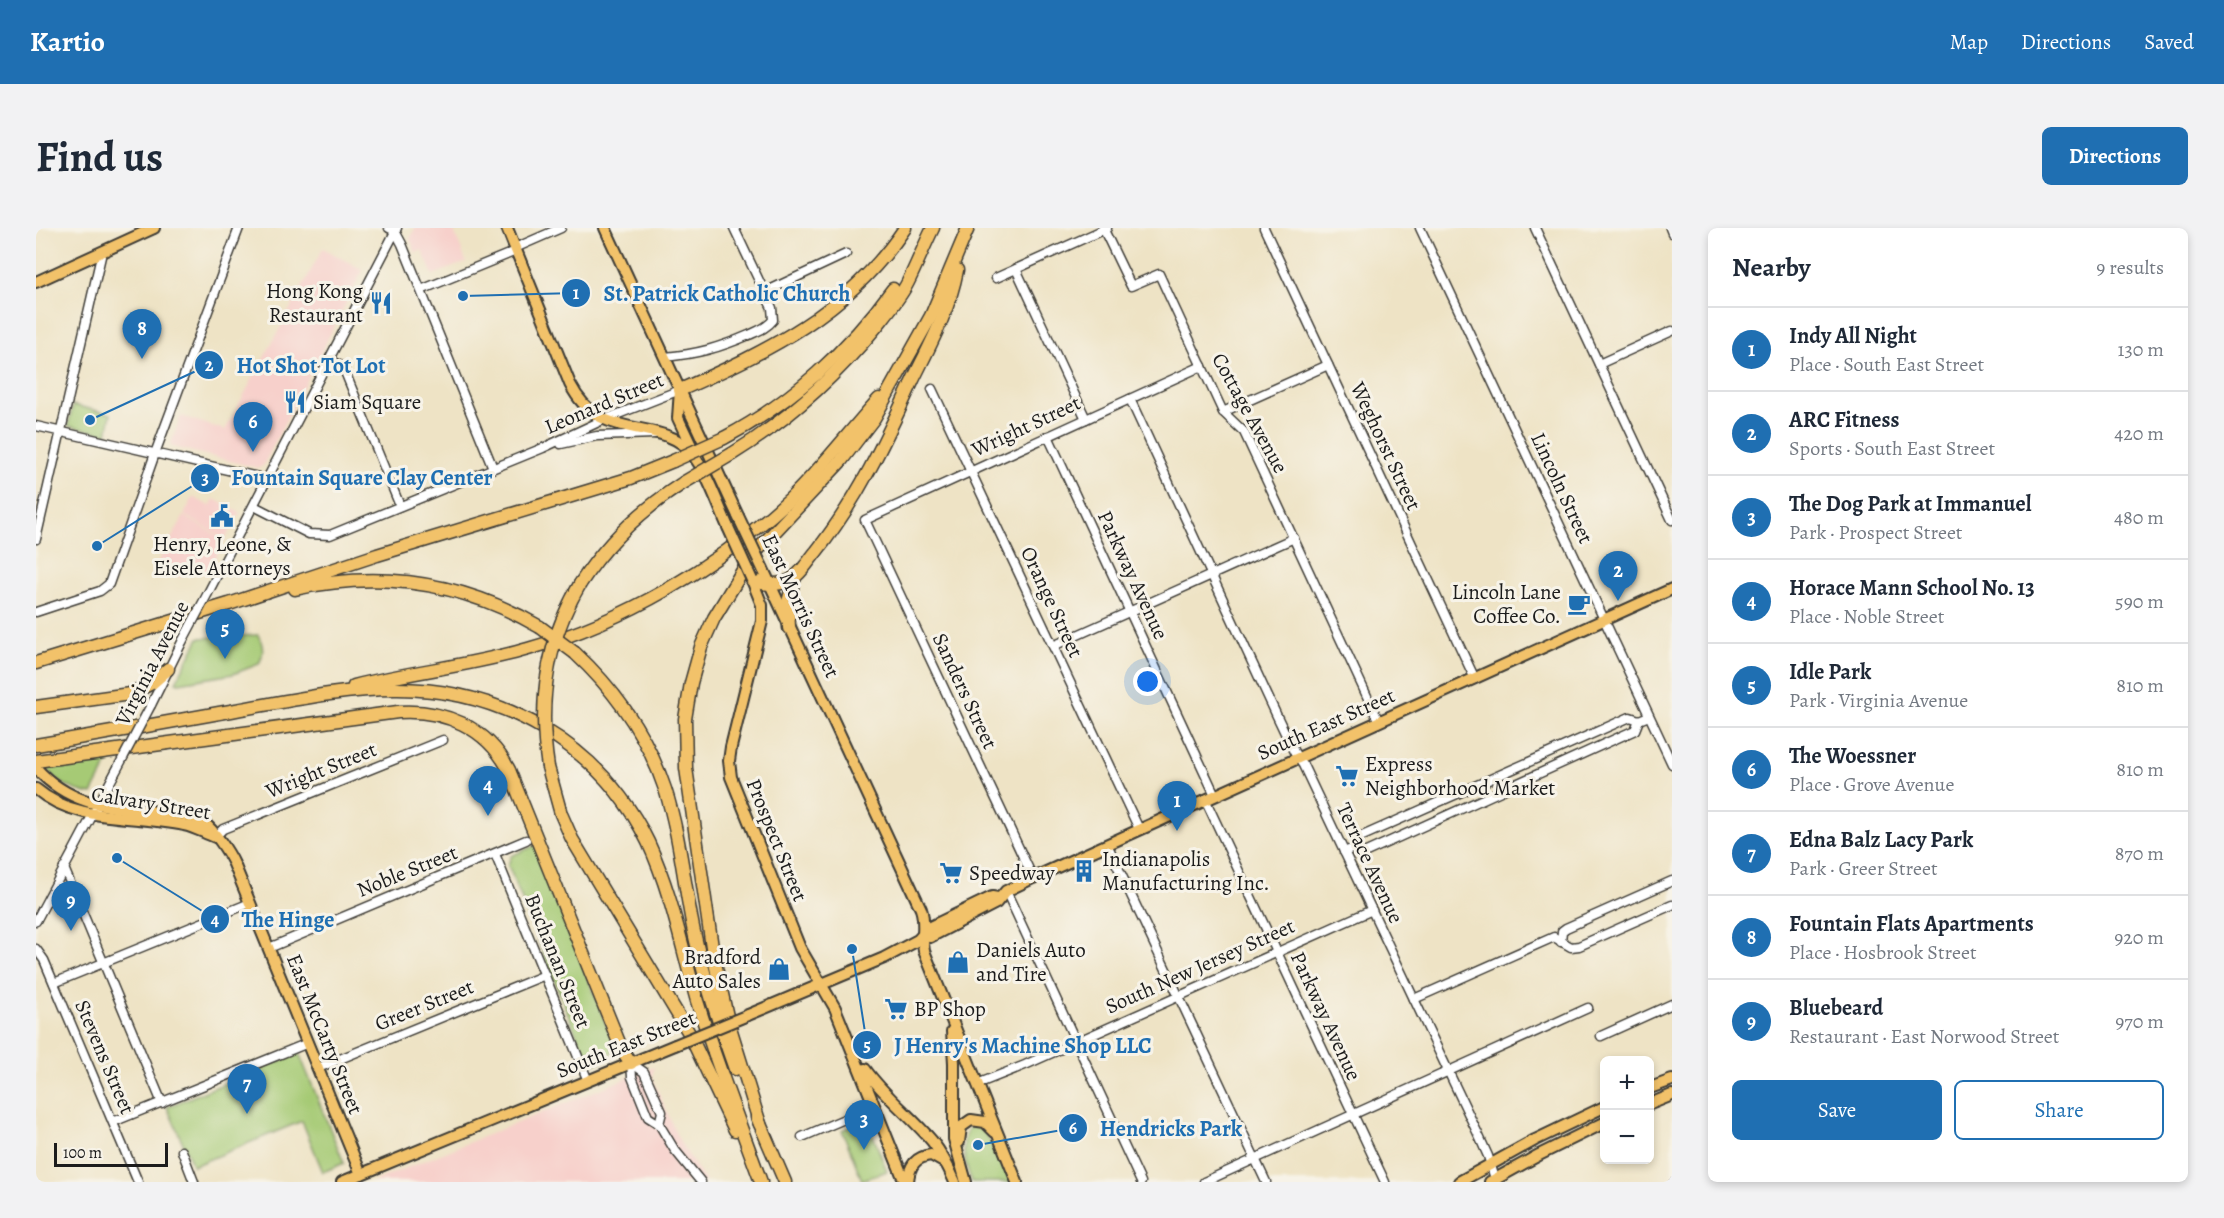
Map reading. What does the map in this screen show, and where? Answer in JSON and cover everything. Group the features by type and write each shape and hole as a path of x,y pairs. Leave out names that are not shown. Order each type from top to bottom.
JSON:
{"highway":[{"path":"680,390 760,354 814,321 846,295 868,273 905,228"},
{"path":"761,1182 689,1033 572,839 561,814 548,767 543,711 548,669 561,623 580,584 603,552 631,522 653,503 732,454 787,416 843,365 907,284 933,228"},
{"path":"760,1124 728,1021 715,966 686,768 685,732 688,695 696,660 705,637 735,580 768,538 841,461 874,418 931,316 966,234"},
{"path":"789,628 788,602 795,577 841,519 870,472 951,299 966,234"},
{"path":"36,663 229,604 377,555 631,478 724,438 777,405 819,372 874,314 919,255"},
{"path":"310,698 372,681 482,662 527,650 577,633 650,598 709,563 778,509 837,449 890,387"},
{"path":"753,580 769,584 783,583 795,577"},
{"path":"229,604 332,582 364,579 402,580 440,586 471,594 503,607 540,627 575,653 609,688 627,710 645,740 659,774 671,810 695,933 713,1004 736,1072 785,1182"},
{"path":"36,707 130,694 152,682 168,669"},
{"path":"36,746 310,698 392,688 430,690 477,699 520,715 556,736 584,758 603,777 633,815 655,859 715,1055 761,1182"},
{"path":"37,767 398,712 429,712 444,715 466,725 491,743 509,770 622,1050 631,1063"}],"main road":[{"name":"Prospect Street","path":"507,228 573,392 584,406 603,420 662,434 686,447 700,466"},
{"name":"East Morris Street","path":"605,228 921,908 924,922 924,951 1017,1182"},
{"path":"36,282 148,229"},
{"name":"Prospect Street","path":"680,390 678,418 753,580 762,605 762,621 731,747 730,771 741,804 800,948 830,997 902,1174 908,1182"},
{"name":"South East Street","path":"342,1182 363,1178 588,1081 884,958 923,936 930,937 937,934 996,903 1002,895 1033,878 1672,589"},
{"name":"Calvary Street","path":"37,767 45,779 63,792 95,809"},
{"name":"Calvary Street","path":"36,789 60,804 185,825 215,837"},
{"name":"East McCarty Street","path":"215,837 230,856 363,1178"},
{"name":"East Morris Street","path":"945,1005 954,1051 955,1145 964,1177"},
{"path":"851,1046 872,1079 933,1142 949,1167 955,1182"},
{"path":"1654,1087 1672,1080"},
{"path":"1654,1102 1672,1095"},
{"path":"1459,1182 1570,1122 1600,1109"},
{"path":"964,1177 958,1145 959,1131 964,1123 973,1119 985,1122 998,1135"},
{"path":"1494,1181 1548,1150 1600,1125"},
{"path":"908,1182 910,1168 922,1156 935,1156 949,1167"}],"street":[{"path":"36,612 106,587 111,582 155,453 239,228"},
{"path":"421,290 561,228"},
{"path":"734,228 765,292 846,254"},
{"path":"996,278 1105,228"},
{"name":"Cottage Avenue","path":"1105,228 1131,286 1159,274 1223,412 1244,432 1379,722"},
{"name":"Weghorst Street","path":"1264,228 1475,679"},
{"name":"Lincoln Street","path":"1420,228 1672,764"},
{"path":"1535,228 1672,520"},
{"path":"1670,228 1672,233"},
{"path":"394,229 493,468"},
{"name":"Virginia Avenue","path":"36,921 330,360 394,229"},
{"path":"36,540 102,252"},
{"path":"1016,268 1086,419"},
{"name":"Leonard Street","path":"665,357 723,347 765,327 773,320 772,308 765,292"},
{"path":"1599,364 1672,331"},
{"path":"330,360 343,368 400,507"},
{"path":"1223,412 1328,365"},
{"name":"Wright Street","path":"865,520 1202,366"},
{"name":"Orange Street","path":"932,389 1139,830"},
{"name":"Leonard Street","path":"254,506 307,533 320,536 333,534 543,448 603,420 680,390"},
{"name":"Terrace Avenue","path":"1130,399 1449,1072 1491,1164 1494,1181"},
{"path":"36,426 267,479"},
{"name":"Leonard Street","path":"543,448 597,436 662,434"},
{"name":"Parkway Avenue","path":"1048,436 1130,612 1276,951 1385,1182"},
{"name":"Sanders Street","path":"865,520 1033,878"},
{"path":"1053,646 1294,538"},
{"path":"1344,852 1354,848 1358,838 1368,833 1630,717 1639,720 1649,716"},
{"path":"1354,848 1364,853 1635,730 1639,720"},
{"name":"Wright Street","path":"215,837 226,828 443,740"},
{"name":"Noble Street","path":"268,948 526,840"},
{"path":"1107,844 1266,1182"},
{"name":"Buchanan Street","path":"495,854 588,1081"},
{"path":"64,868 162,1103"},
{"path":"1561,942 1562,931 1566,928 1672,881"},
{"path":"1002,895 1076,1042 1142,1182"},
{"path":"54,983 250,903"},
{"path":"1414,999 1554,937 1571,947 1579,946 1672,905"},
{"name":"South New Jersey Street","path":"977,1084 1372,910"},
{"name":"Stevens Street","path":"36,949 43,957 138,1182"},
{"name":"Greer Street","path":"318,1068 545,975"},
{"path":"1601,1036 1672,1005"},
{"path":"1204,1182 1588,1008"},
{"path":"112,1122 308,1043"},
{"path":"631,1063 632,1077 648,1117 660,1124 674,1149 701,1182"},
{"path":"631,1063 644,1072 662,1112 660,1124"},
{"path":"802,1137 875,1106"},
{"path":"182,1151 194,1182"}],"shaded area":[{"path":"415,228 453,228 466,262 433,275 422,250 416,253 410,239"},
{"path":"323,248 363,270 263,466 258,468 170,446 181,416 225,430"},
{"path":"193,497 210,506 214,499 240,513 225,539 184,515"},
{"path":"184,516 225,540 206,575 187,566 180,578 156,565"},
{"path":"654,1067 652,1077 681,1144 706,1182 372,1182"}],"green space":[{"path":"73,405 111,414 107,434 68,426"},
{"path":"258,635 263,650 259,664 233,674 176,682 199,638"},
{"path":"110,759 92,794 66,785 55,778 46,767"},
{"path":"536,845 615,1047 609,1056 597,1063 587,1061 508,865 511,856"},
{"path":"299,1053 344,1163 323,1172 302,1121 193,1166 167,1107"},
{"path":"867,1120 887,1171 862,1180 842,1130"},
{"path":"969,1128 980,1128 986,1134 1012,1182 972,1182 966,1162 964,1141"}],"railway":[{"path":"1669,1182 1672,1179"}],"place":[{"name":"St. Patrick Catholic Church","path":"463,296"},
{"name":"Hong Kong Restaurant","path":"381,303"},
{"name":"Fountain Flats Apartments","path":"142,359"},
{"name":"Siam Square","path":"295,402"},
{"name":"Hot Shot Tot Lot","path":"90,420"},
{"name":"The Woessner","path":"253,452"},
{"name":"Henry, Leone, & Eisele Attorneys","path":"222,516"},
{"name":"Fountain Square Clay Center","path":"97,546"},
{"name":"ARC Fitness","path":"1618,601"},
{"name":"Lincoln Lane Coffee Co.","path":"1579,604"},
{"name":"Idle Park","path":"225,659"},
{"name":"Express Neighborhood Market","path":"1347,776"},
{"name":"Horace Mann School No. 13","path":"488,816"},
{"name":"Indy All Night","path":"1177,831"},
{"name":"The Hinge","path":"117,858"},
{"name":"Indianapolis Manufacturing Inc.","path":"1084,871"},
{"name":"Speedway","path":"951,873"},
{"name":"Bluebeard","path":"71,931"},
{"name":"J Henry's Machine Shop LLC","path":"852,949"},
{"name":"Daniels Auto and Tire","path":"958,962"},
{"name":"Bradford Auto Sales","path":"779,969"},
{"name":"BP Shop","path":"896,1009"},
{"name":"Edna Balz Lacy Park","path":"247,1114"},
{"name":"Hendricks Park","path":"978,1145"},
{"name":"The Dog Park at Immanuel","path":"864,1150"}]}
